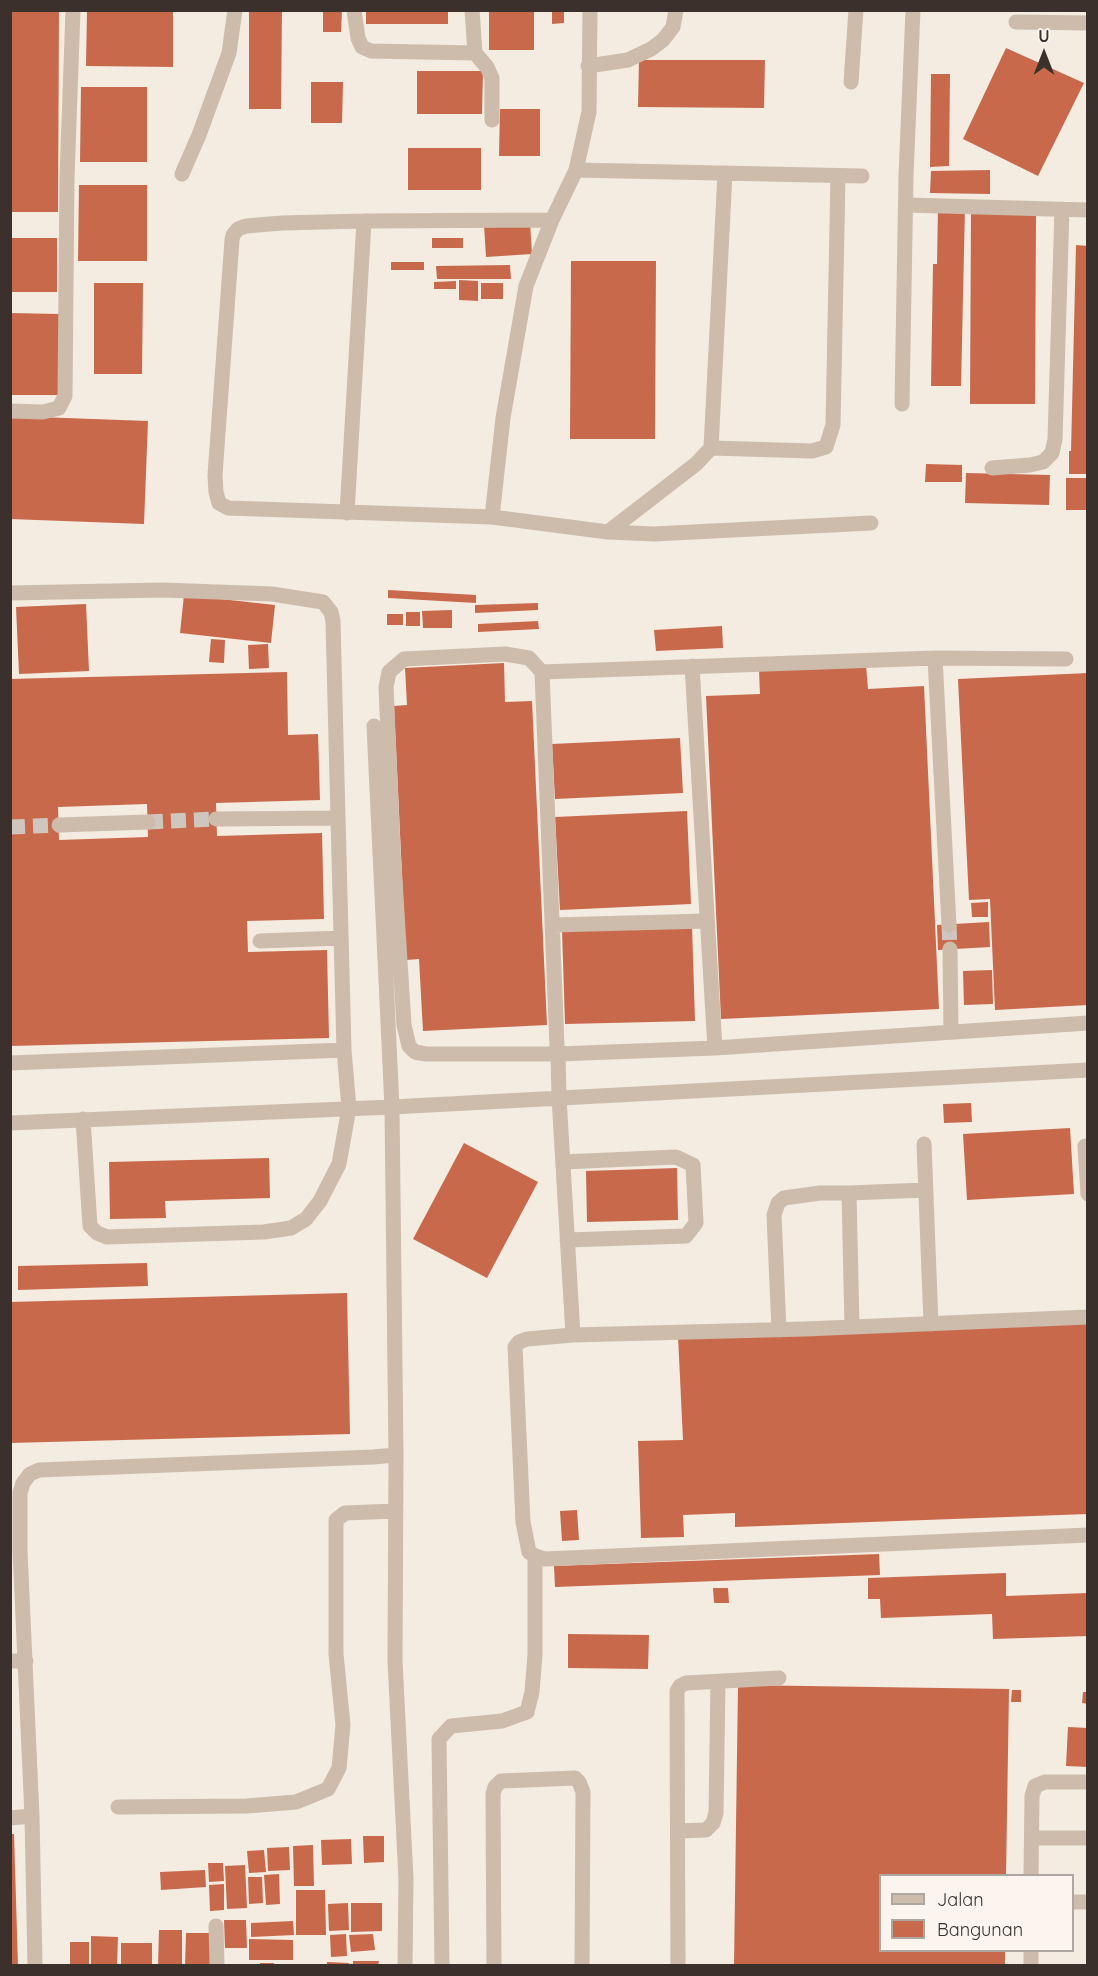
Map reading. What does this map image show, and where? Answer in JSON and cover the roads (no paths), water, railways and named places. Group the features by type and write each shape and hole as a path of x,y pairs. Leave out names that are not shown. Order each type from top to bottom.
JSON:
{"street":[{"path":"10,411 43,412 59,408 64,396 67,178 73,10"},
{"path":"182,174 229,53 235,10"},
{"path":"354,10 358,38 362,47 371,51 475,53"},
{"path":"472,10 475,53 487,67 492,78 492,120"},
{"path":"492,517 503,418 526,286 552,220 576,170 589,112 590,10"},
{"path":"588,66 628,60 651,49 663,40 673,27 676,10"},
{"path":"851,82 856,10"},
{"path":"902,404 913,10"},
{"path":"1016,22 1086,19"},
{"path":"576,170 862,176"},
{"path":"608,532 696,464 711,448 725,173"},
{"path":"711,448 812,451 826,447 833,425 838,176"},
{"path":"906,205 1088,210"},
{"path":"992,468 1043,462 1052,453 1055,439 1062,209"},
{"path":"552,220 364,221 246,226 238,229 233,235 215,475 219,503 228,508 492,517 608,532 654,534 871,523"},
{"path":"347,513 364,221"},
{"path":"10,593 174,590 272,594 323,602 331,612 333,621 344,1050 349,1108 339,1164 320,1201 306,1219 291,1228 264,1232 107,1237 97,1233 90,1226 83,1119"},
{"path":"573,1335 563,1162 560,1097 558,1054 552,925 542,672 529,658 505,654 404,659 389,672 386,687 404,1025 409,1046 415,1052 426,1054 558,1054 715,1048 1088,1023"},
{"path":"542,672 935,658 1066,659"},
{"path":"935,658 949,925"},
{"path":"692,666 715,1048"},
{"path":"374,726 392,1107 396,1455 395,1661 406,1879 405,1965"},
{"path":"216,819 338,818"},
{"path":"59,825 148,822"},
{"path":"552,925 707,921"},
{"path":"260,941 341,938"},
{"path":"950,949 951,1031"},
{"path":"10,1063 344,1050"},
{"path":"10,1123 392,1107 1088,1070"},
{"path":"924,1144 931,1324"},
{"path":"1084,1146 1088,1194"},
{"path":"563,1162 676,1157 693,1165 696,1223 686,1236 567,1240"},
{"path":"779,1330 774,1215 778,1203 784,1198 820,1193 926,1190"},
{"path":"849,1193 852,1327"},
{"path":"1088,1317 779,1330 573,1335 527,1338 515,1347 523,1522 529,1552 535,1556 545,1559 1088,1535"},
{"path":"35,1965 32,1816 18,1661 15,1551 15,1508 23,1483 30,1474 39,1470 396,1455"},
{"path":"118,1807 247,1806 296,1802 328,1789 339,1768 343,1725 336,1654 336,1520 345,1513 396,1510"},
{"path":"442,1965 439,1739 451,1726 502,1721 527,1712 532,1692 535,1655 535,1556"},
{"path":"678,1965 677,1691 686,1683 779,1678"},
{"path":"678,1831 706,1830 713,1823 716,1813 718,1682"},
{"path":"494,1965 493,1794 495,1786 501,1781 575,1778 583,1792 582,1965"},
{"path":"1031,1874 1032,1796 1035,1786 1044,1782 1088,1782"},
{"path":"10,1818 32,1816"},
{"path":"1032,1838 1088,1838"},
{"path":"216,1926 217,1965"}],"tunnel":[{"path":"148,822 216,819"},
{"path":"10,827 59,825"},
{"path":"949,925 950,949"}]}
